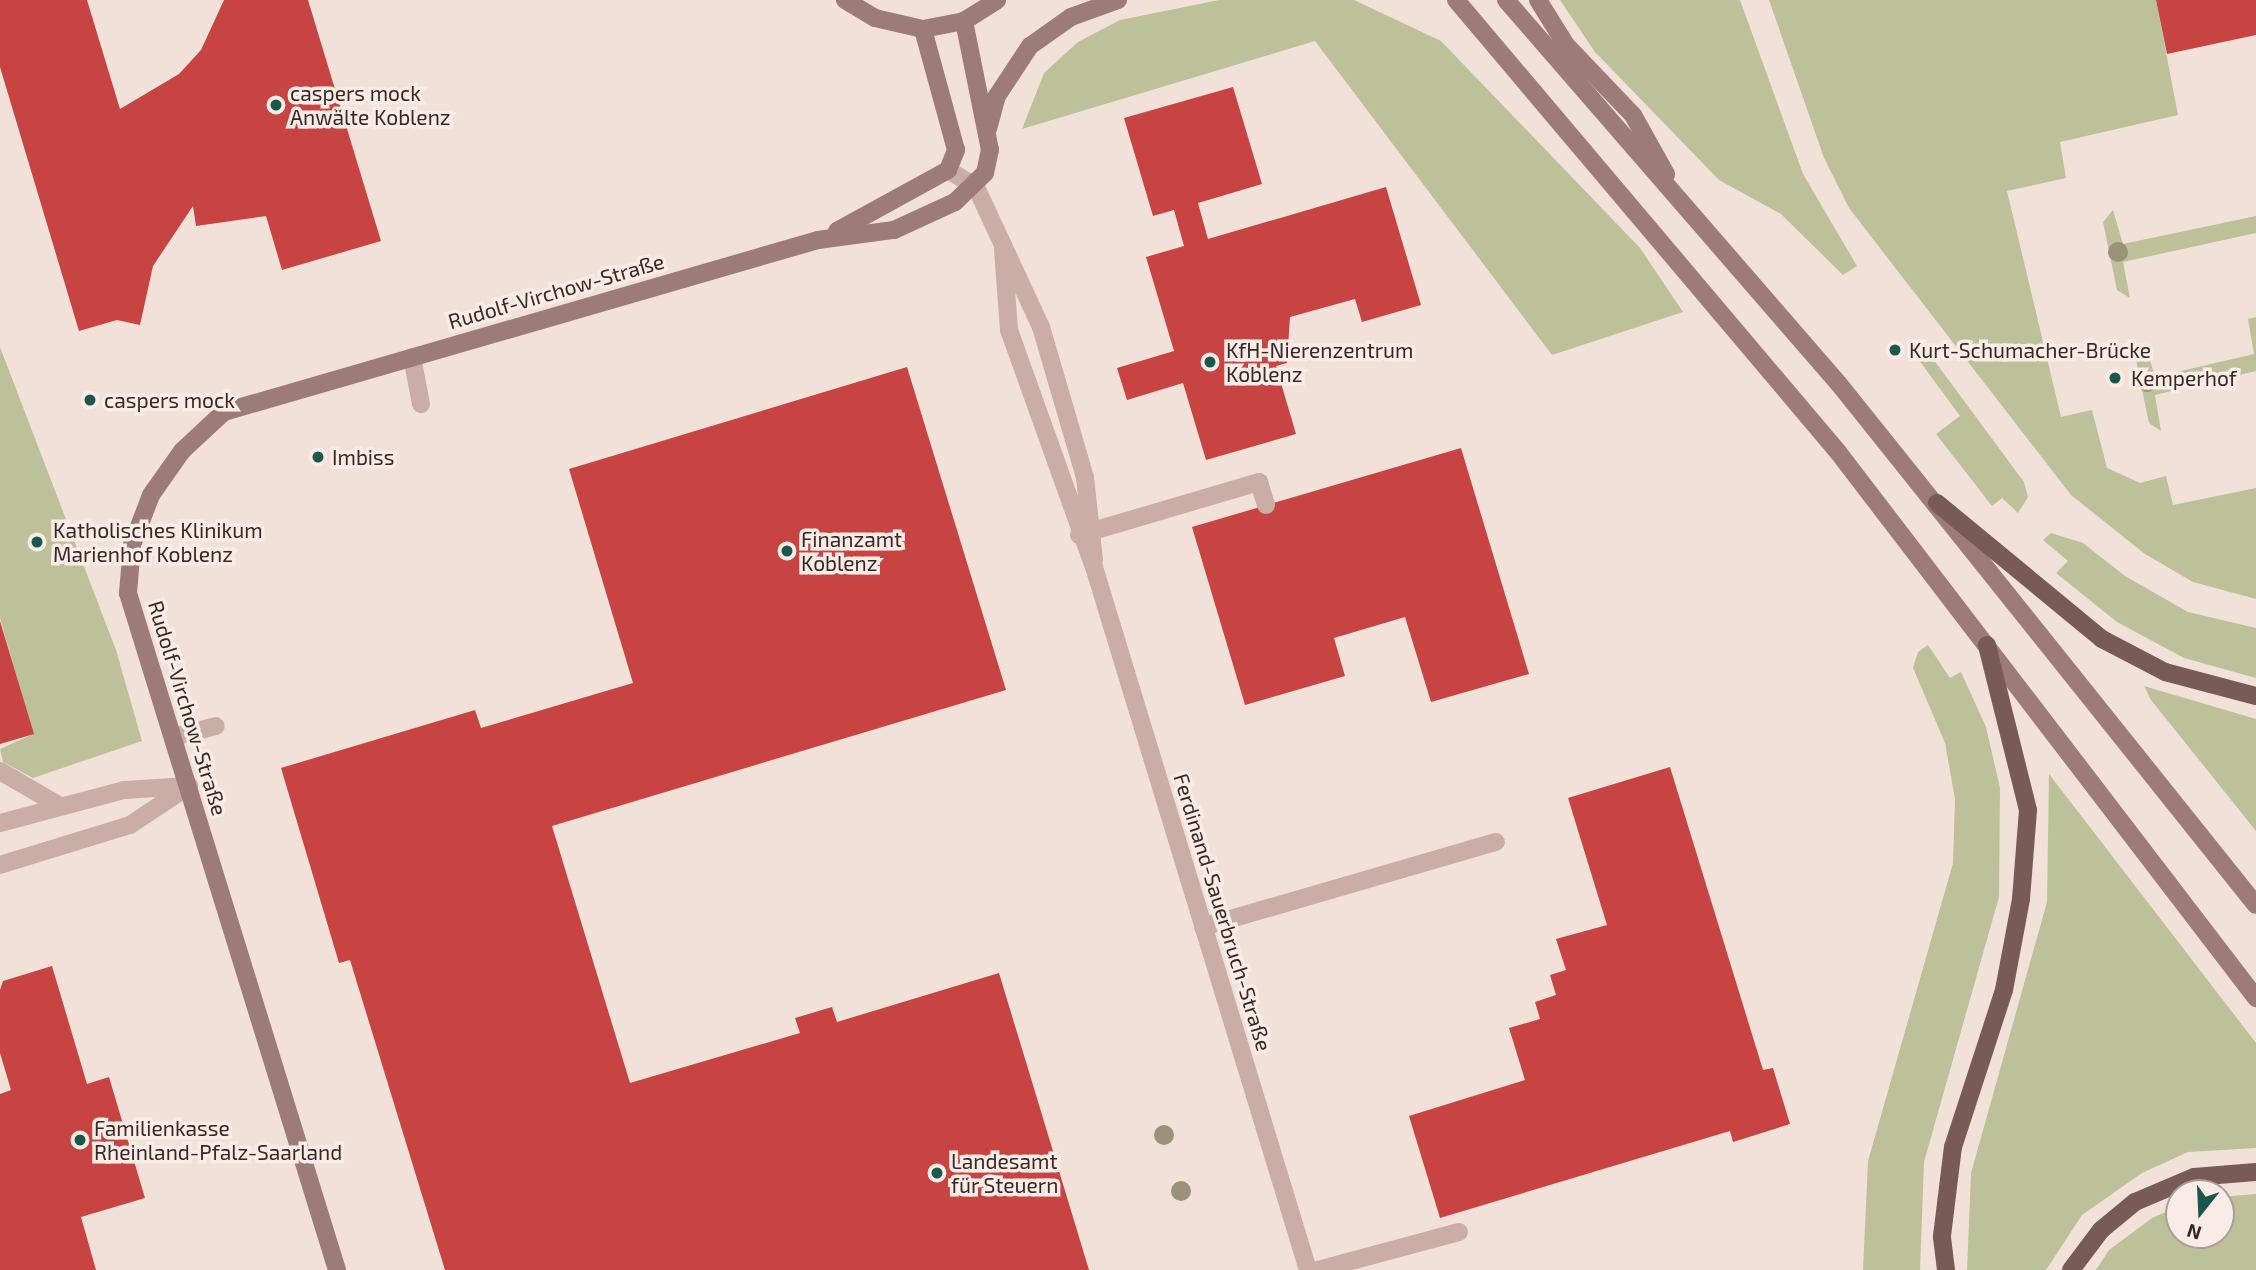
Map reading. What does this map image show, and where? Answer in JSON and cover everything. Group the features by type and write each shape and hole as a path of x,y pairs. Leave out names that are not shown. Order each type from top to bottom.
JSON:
{"main road":[{"path":"845,0 875,18 923,29 964,21 997,0"},
{"path":"987,132 996,96 1030,46 1071,17 1118,0"},
{"path":"1440,0 1459,4 1763,360 1987,646 2256,999"},
{"path":"1506,0 1679,198 1937,503 2256,905"},
{"path":"1538,0 1566,45 1633,115 1679,198"},
{"path":"964,21 987,132 988,160 976,187"},
{"path":"923,29 956,150 948,170"},
{"name":"Rudolf-Virchow-Straße","path":"337,1270 128,593 132,545 151,495 182,451 224,412 818,240 887,209 948,170"},
{"name":"Rudolf-Virchow-Straße","path":"818,240 894,230 976,187"},
{"path":"1937,503 2111,645 2165,672 2256,696"},
{"path":"1946,1270 1942,1236 1953,1147 2004,990 2021,900 2028,810 1987,646"},
{"path":"2071,1270 2102,1230 2135,1202 2194,1177 2256,1172"}],"street":[{"path":"948,170 976,187"},
{"name":"Ferdinand-Sauerbruch-Straße","path":"976,187 1041,327 1085,477 1087,533"},
{"name":"Ferdinand-Sauerbruch-Straße","path":"1003,250 1009,330 1087,533 1094,567 1308,1270"},
{"path":"412,357 421,404"},
{"path":"1087,533 1259,482 1266,505"},
{"path":"173,737 216,726"},
{"path":"0,771 60,806"},
{"path":"0,823 124,790 189,786"},
{"path":"0,865 130,825 189,786"},
{"path":"1203,927 1496,842"},
{"path":"1318,1270 1459,1231"}],"green space":[{"path":"1219,0 1354,0 1441,41 1640,248 1683,312 1552,355 1315,41 1022,129 1044,73 1078,42 1120,20"},
{"path":"1560,0 1740,0 1803,174 1857,266 1843,275 1781,214 1719,180 1595,52"},
{"path":"1769,0 2156,0 2178,115 2060,142 2066,178 2007,191 2061,417 2092,410 2107,468 2140,483 2166,476 2173,505 2256,488 2256,599 2193,582 2145,554 2071,495 1849,208 1824,158"},
{"path":"2113,210 2123,244 2256,216 2256,233 2123,262 2130,298 2117,290 2103,222"},
{"path":"2256,317 2256,371 2155,395 2161,431 2149,423 2135,355 2145,343 2155,377 2254,354 2248,319"},
{"path":"1922,344 2024,482 2028,497 2018,513 2002,498 1992,506 1936,434 1960,416 1913,352"},
{"path":"0,347 116,650 142,741 33,778 3,762 0,749 33,734 0,618"},
{"path":"2051,533 2083,543 2125,576 2188,612 2256,628 2256,678 2184,658 2117,622 2056,573 2068,561 2043,540"},
{"path":"1928,645 1950,678 1961,672 1986,727 2000,788 1999,897 1924,1162 1920,1270 1863,1270 1868,1161 1953,863 1955,799 1945,743 1913,668 1918,652"},
{"path":"2144,686 2256,719 2256,831 2151,700"},
{"path":"2049,774 2256,1043 2256,1148 2188,1152 2142,1173 2082,1215 2046,1270 1967,1270 1971,1173 2047,902"},
{"path":"2256,1194 2256,1270 2096,1270 2109,1250 2152,1218 2165,1212 2165,1249 2235,1249 2235,1196"}],"building":[{"path":"0,0 87,0 120,109 179,74 201,50 224,0 308,0 381,241 282,270 266,216 196,226 193,206 153,266 140,325 117,320 79,331 0,67"},
{"path":"2156,0 2256,0 2256,35 2167,54"},
{"path":"1233,87 1262,184 1198,203 1208,239 1386,187 1421,305 1362,322 1355,299 1290,317 1287,363 1276,366 1296,434 1206,460 1183,383 1127,400 1117,368 1174,351 1146,257 1184,246 1174,210 1153,216 1124,118"},
{"path":"907,367 1006,690 552,826 630,1083 800,1033 795,1018 832,1007 837,1022 999,973 1089,1270 445,1270 350,960 339,963 281,768 475,710 481,728 633,683 569,469"},
{"path":"1461,448 1529,674 1431,702 1405,617 1334,638 1345,676 1245,705 1192,527"},
{"path":"0,621 34,734 0,744"},
{"path":"1670,767 1763,1070 1773,1068 1790,1124 1733,1142 1730,1131 1440,1218 1409,1116 1525,1080 1509,1028 1540,1019 1535,1002 1556,995 1550,975 1566,970 1556,939 1607,925 1568,798"},
{"path":"52,966 87,1084 109,1077 145,1198 81,1217 96,1270 0,1270 0,1094 11,1090 0,1053 0,990 3,981"}],"place":[{"name":"caspers mock Anwälte Koblenz","path":"276,105"},
{"name":"Kurt-Schumacher-Brücke","path":"1895,350"},
{"name":"KfH-Nierenzentrum Koblenz","path":"1210,362"},
{"name":"Kemperhof","path":"2115,378"},
{"name":"caspers mock","path":"90,400"},
{"name":"Imbiss","path":"318,457"},
{"name":"Katholisches Klinikum Marienhof Koblenz","path":"37,542"},
{"name":"Finanzamt Koblenz","path":"787,551"},
{"name":"Familienkasse Rheinland-Pfalz-Saarland","path":"80,1140"},
{"name":"Landesamt für Steuern","path":"937,1173"}]}
